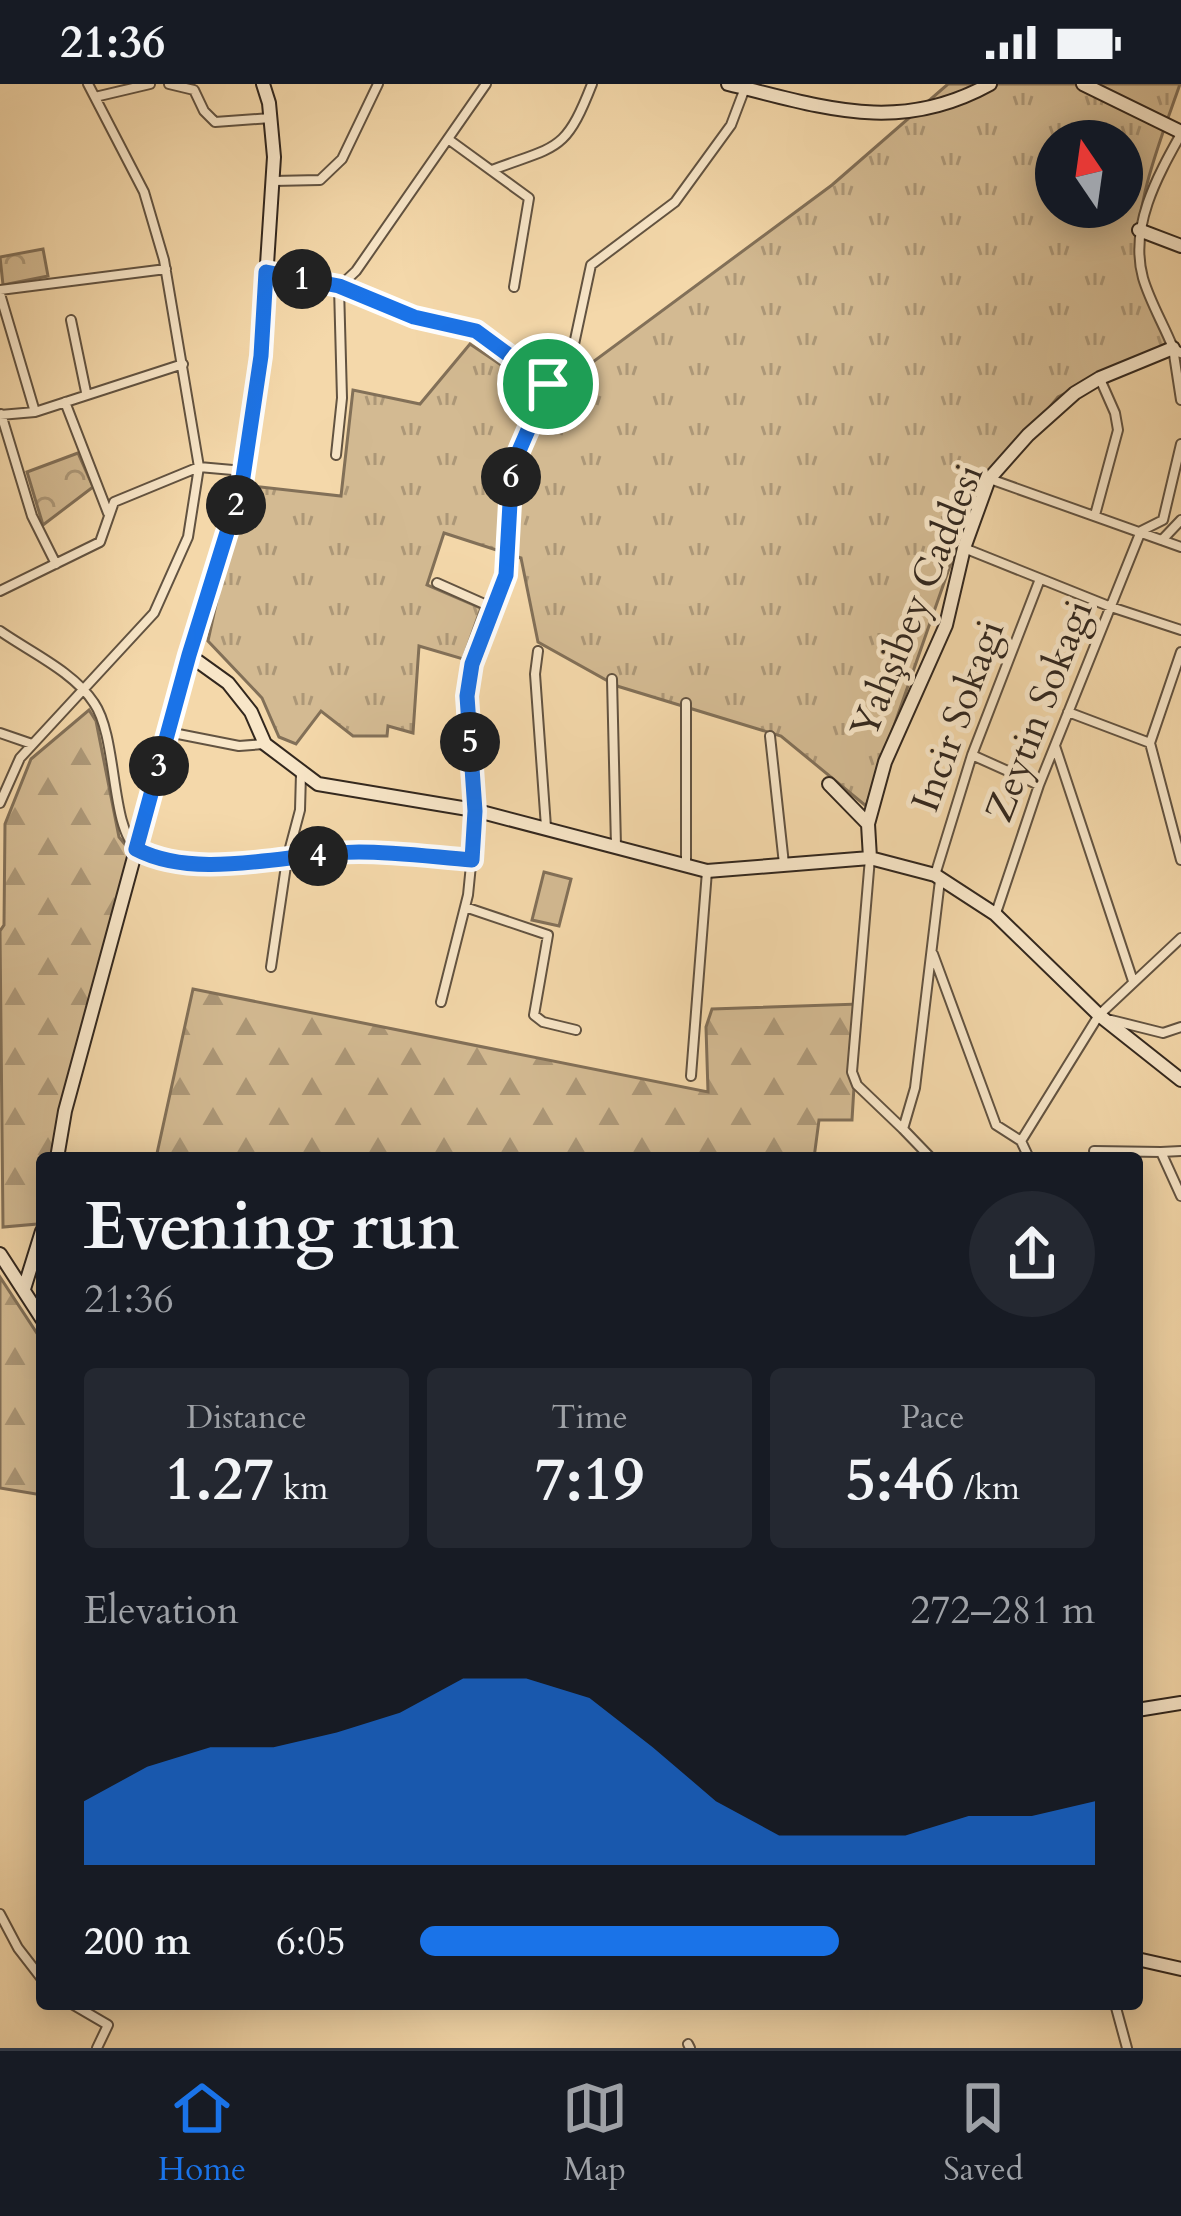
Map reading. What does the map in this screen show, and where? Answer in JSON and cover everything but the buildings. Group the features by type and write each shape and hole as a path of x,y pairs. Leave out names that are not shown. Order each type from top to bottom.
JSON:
{"street":[{"path":"1,798 20,758 154,613 188,537 199,467 166,269 144,192 88,84"},
{"path":"95,97 150,84"},
{"path":"170,84 194,90 215,122 271,118"},
{"path":"58,1152 65,1111 189,655 244,472 261,356 272,181 271,118 263,84"},
{"path":"272,181 320,179 343,159 378,84"},
{"path":"339,286 356,271 486,84"},
{"path":"490,171 561,142 577,123 592,84"},
{"path":"728,84 870,115 943,106 990,84"},
{"path":"1083,84 1181,133 1139,230 1144,280 1177,351 1181,400"},
{"path":"441,1002 472,860 475,811 467,696 472,664 508,564 512,467 548,384 566,362 578,334 591,266 675,202 730,125 745,88"},
{"path":"448,139 529,198 514,287"},
{"path":"1139,230 1181,246"},
{"path":"35,412 0,292 166,269"},
{"path":"266,272 339,286 414,317 476,331 548,384"},
{"path":"336,455 342,398 339,286"},
{"path":"71,320 86,392"},
{"name":"Yahşibey Caddesi","path":"870,858 868,824 885,762 946,625 964,548 989,479 1075,393 1100,378 1177,351"},
{"path":"56,564 32,516 0,414 35,412 183,364"},
{"path":"1094,515 1118,425 1100,378"},
{"path":"65,402 109,514"},
{"name":"Zeytin Sokagi","path":"995,914 1039,785 1141,531 1163,520 1181,444"},
{"path":"0,591 100,542 114,502 199,467 244,472"},
{"path":"989,479 1181,547"},
{"path":"1162,540 1181,520"},
{"path":"964,548 1111,607 1181,629"},
{"name":"Incir Sokagi","path":"903,1130 915,1088 937,877 972,755 1040,579"},
{"path":"437,583 491,607"},
{"path":"0,631 84,690 98,707 124,833 136,849 155,859 184,863 357,852 472,860"},
{"path":"538,651 535,674 546,827"},
{"path":"1181,652 1150,742 1181,860"},
{"path":"189,655 228,682 251,712 265,744 318,784 475,811 707,871 870,858 937,877 995,914 1099,1016 1181,1080"},
{"path":"612,680 616,847"},
{"path":"686,704 686,865"},
{"path":"1068,712 1150,742"},
{"path":"169,732 238,746 265,744"},
{"path":"0,733 33,744"},
{"path":"770,736 784,864"},
{"path":"1055,746 1133,981"},
{"path":"972,755 1039,785"},
{"path":"271,967 287,859 300,810 301,771"},
{"path":"829,784 868,824"},
{"path":"870,858 852,1072 857,1085 926,1152"},
{"path":"691,1076 707,871"},
{"path":"465,908 548,935 534,1015 543,1022 577,1030"},
{"path":"1021,1141 1099,1016 1181,938"},
{"path":"932,953 996,1125 1021,1141 1027,1152"},
{"path":"1099,1016 1163,1033 1181,1027"},
{"path":"1094,1150 1181,1151"},
{"path":"1161,1152 1181,1196"},
{"path":"24,1289 36,1250"},
{"path":"0,1254 36,1309"},
{"path":"1143,1709 1181,1702"},
{"path":"0,1914 36,1971"},
{"path":"1143,1960 1181,1969"},
{"path":"82,2010 108,2025 97,2048"},
{"path":"1117,2010 1127,2048"}],"green space":[{"path":"948,84 1180,84 1143,201 1143,120 1035,120 1035,228 1139,228 1142,270 1171,341 1058,397 973,500 866,806 781,736 617,686 538,642 521,558 444,533 427,585 481,608 463,659 419,646 413,733 388,726 387,736 353,736 321,711 296,744 279,737 262,698 208,641 242,485 341,496 353,390 420,404 470,344 547,396 832,185"},
{"path":"43,249 48,276 3,285 0,257"},
{"path":"78,453 93,487 43,525 27,472"},
{"path":"89,710 96,721 119,837 133,854 55,1152 36,1152 36,1224 3,1227 0,931 4,925 5,824 31,759"},
{"path":"544,872 571,879 559,926 532,920"},
{"path":"193,989 708,1092 706,1027 712,1009 859,1004 852,1120 819,1120 815,1152 157,1152"},
{"path":"0,1277 36,1332 36,1494 0,1488"}],"route":[{"path":"266,272 339,286 414,317 476,331 548,384 512,467 506,575 472,664 467,696 475,811 472,860 357,852 184,863 155,859 136,849 242,484 261,356 266,272"}]}
